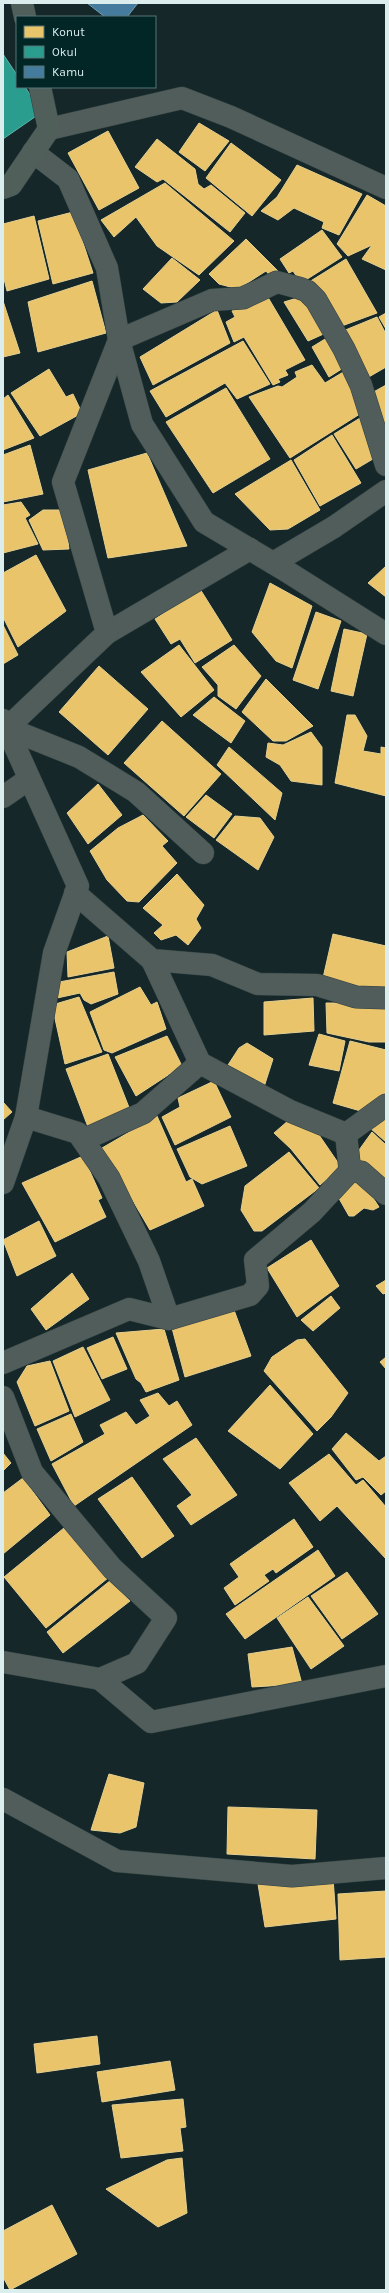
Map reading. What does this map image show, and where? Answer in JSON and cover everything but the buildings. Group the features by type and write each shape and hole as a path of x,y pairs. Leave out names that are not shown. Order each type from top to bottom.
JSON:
{"street":[{"path":"22,3 25,16"},
{"path":"40,88 49,129"},
{"path":"3,188 11,185 49,129 182,98 231,117 386,188"},
{"path":"33,152 68,179 107,268 119,340 142,424 204,522 273,563 386,634"},
{"path":"107,633 63,482 119,340 212,300 242,298 277,282 308,291 316,300 328,319 361,385 386,465"},
{"path":"273,563 334,527 386,491"},
{"path":"5,724 107,633 250,549"},
{"path":"3,1183 26,1117 54,953 78,886 5,724"},
{"path":"5,724 79,757 136,792 203,853"},
{"path":"3,797 29,779"},
{"path":"75,893 152,960 200,1063 290,1111 346,1134"},
{"path":"152,960 212,965 258,984 317,985 356,997 386,998"},
{"path":"83,1140 143,1113 200,1063"},
{"path":"346,1134 386,1105"},
{"path":"26,1117 78,1133 83,1140 109,1178 149,1261 169,1319"},
{"path":"3,1363 129,1309 169,1319 250,1295 258,1286 254,1260 312,1212 350,1171 346,1134"},
{"path":"350,1171 361,1172 386,1194"},
{"path":"3,1397 32,1472 112,1568 166,1618 137,1663 100,1680"},
{"path":"3,1662 100,1680 151,1722 386,1676"},
{"path":"3,1799 117,1861 292,1876 386,1868"}]}
